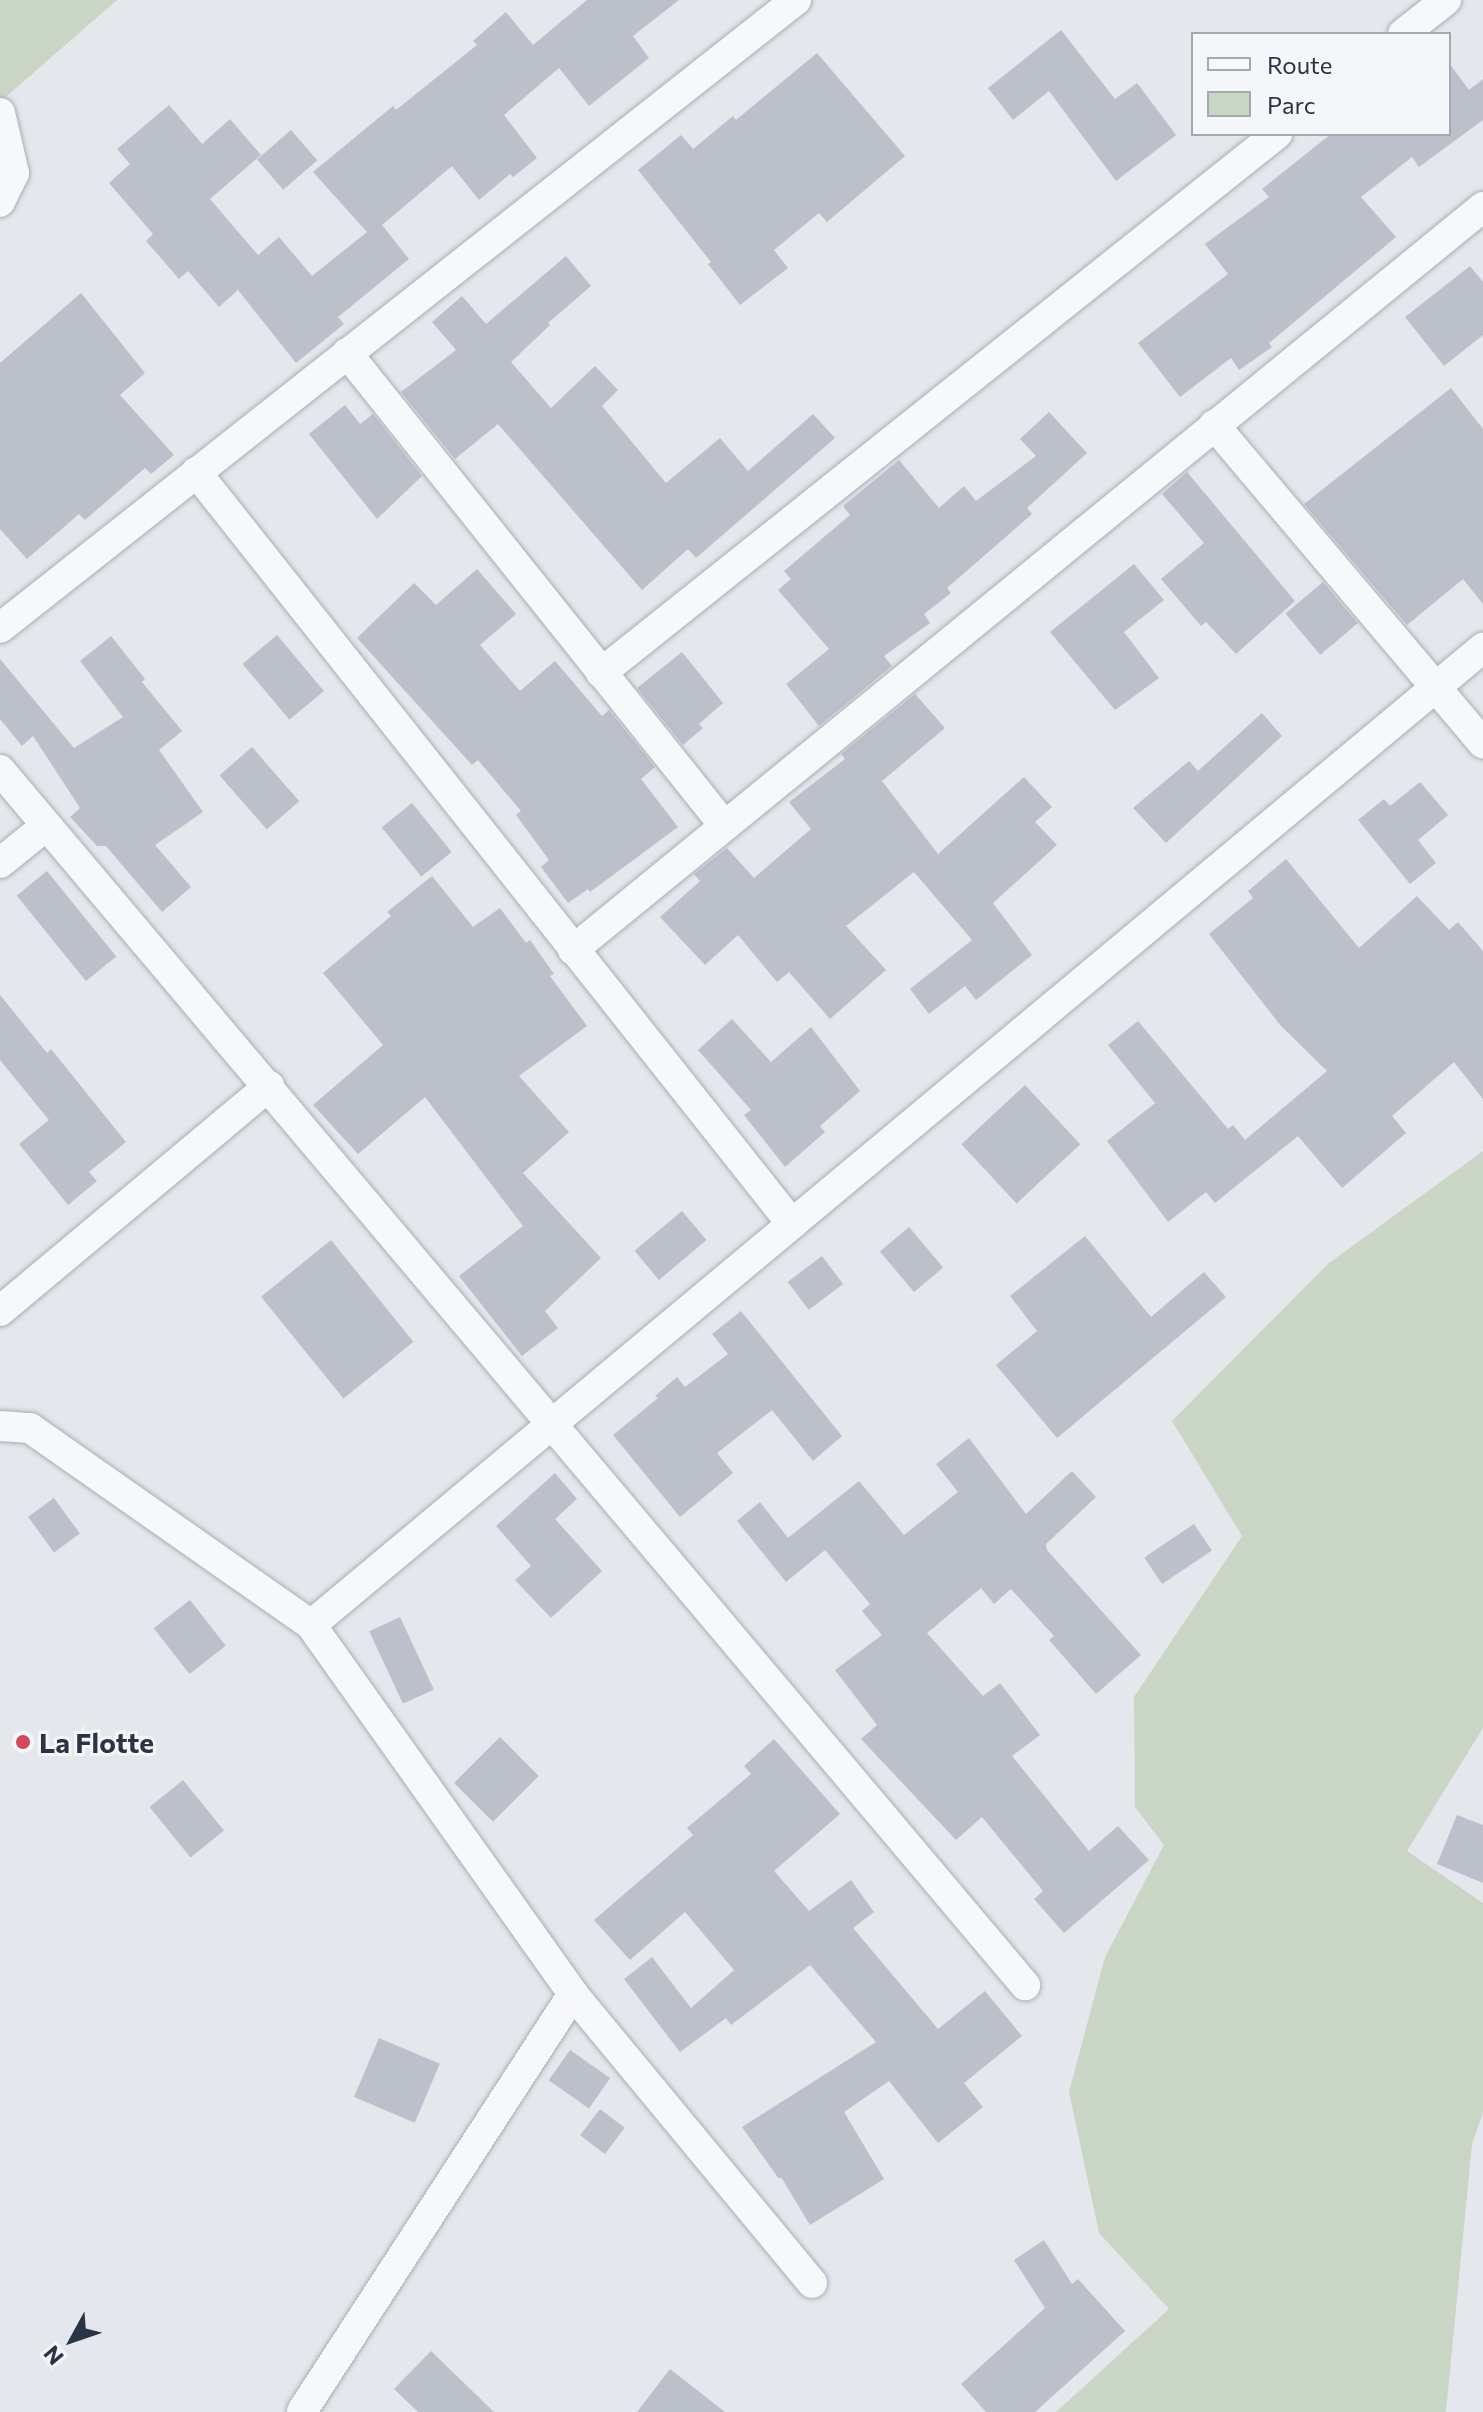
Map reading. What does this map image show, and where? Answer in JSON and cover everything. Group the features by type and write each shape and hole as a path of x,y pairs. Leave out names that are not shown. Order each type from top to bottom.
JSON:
{"street":[{"path":"0,628 796,0"},
{"path":"1406,32 1446,0"},
{"path":"0,113 14,173 0,202"},
{"path":"601,673 1274,136"},
{"path":"573,950 723,824 1483,207"},
{"path":"347,353 723,824"},
{"path":"1214,425 1434,689 1483,743"},
{"path":"196,472 792,1224"},
{"path":"311,1625 1483,648"},
{"path":"0,770 1025,1985"},
{"path":"0,863 46,826"},
{"path":"0,1311 269,1086"},
{"path":"0,1426 30,1428 311,1625 573,1994 812,2283"},
{"path":"302,2412 573,1994"}],"green space":[{"path":"0,0 117,0 0,102"},
{"path":"1483,1151 1483,1728 1407,1851 1483,1903 1483,2113 1472,2144 1446,2412 1056,2412 1169,2309 1099,2233 1069,2092 1105,1957 1164,1845 1135,1807 1134,1697 1242,1536 1172,1421 1329,1263"}],"building":[{"path":"587,0 679,0 633,36 649,58 589,106 559,68 504,115 537,158 513,177 510,174 479,200 452,166 382,225 409,259 338,317 344,324 296,363 238,290 219,307 188,271 179,279 146,241 153,234 109,183 130,164 117,149 169,105 202,144 230,119 261,155 210,199 258,255 279,237 312,276 367,232 313,172 393,106 396,110 477,45 473,41 506,12 533,45"},
{"path":"1061,30 1115,99 1137,83 1176,135 1116,181 1049,91 1013,120 988,88"},
{"path":"817,53 905,156 827,222 819,213 774,250 788,268 740,305 708,264 711,262 638,170 681,135 693,149 733,116 736,120"},
{"path":"1451,66 1469,90 1483,79 1483,120 1419,167 1412,157 1361,197 1396,237 1269,343 1272,347 1239,370 1231,358 1180,397 1138,343 1228,274 1205,244 1269,197 1262,189 1328,136 1451,136"},
{"path":"291,130 317,160 283,190 257,160"},
{"path":"566,256 591,286 548,323 550,325 511,362 551,408 595,366 618,390 602,406 666,483 720,438 748,471 813,414 835,438 696,558 688,549 642,590 498,424 455,459 401,392 456,350 432,322 462,296 486,324"},
{"path":"1470,266 1483,282 1483,335 1444,366 1405,317"},
{"path":"81,293 145,373 120,395 174,455 151,474 145,468 85,520 79,514 27,559 0,529 0,363"},
{"path":"1451,388 1483,429 1483,604 1463,579 1407,625 1304,504"},
{"path":"345,405 360,424 373,414 422,476 377,519 309,434"},
{"path":"1049,412 1087,453 1027,508 1032,514 947,588 951,593 924,614 930,623 884,656 892,666 819,726 786,684 829,649 778,590 791,579 784,571 850,515 843,506 899,460 939,508 964,486 976,501 1036,456 1020,439"},
{"path":"1187,472 1295,601 1236,654 1206,622 1201,626 1161,579 1204,543 1162,494"},
{"path":"1134,564 1164,600 1124,632 1159,678 1115,710 1050,632"},
{"path":"477,569 516,614 480,645 520,691 555,661 602,716 609,710 655,767 641,779 678,827 590,892 588,889 568,903 541,867 549,860 516,815 521,811 478,760 472,765 357,638 414,583 436,605"},
{"path":"1323,582 1358,623 1320,655 1285,613"},
{"path":"277,635 324,691 289,720 243,664"},
{"path":"111,636 145,679 142,682 182,731 159,750 203,812 155,845 191,887 162,912 106,846 97,846 70,817 80,808 33,736 22,746 0,719 0,659 74,748 123,717 80,661"},
{"path":"682,652 723,703 699,724 703,728 683,745 637,688"},
{"path":"915,694 945,728 882,781 938,854 1024,777 1052,807 1035,822 1057,845 993,903 1032,955 976,1000 965,986 929,1014 910,989 972,940 914,872 846,926 886,970 830,1019 789,972 777,982 738,935 705,965 660,917 700,881 694,874 727,848 754,878 811,829 789,802 845,759 841,754"},
{"path":"1262,713 1282,736 1166,843 1133,808 1189,761 1198,771"},
{"path":"252,747 299,801 267,830 220,775"},
{"path":"1420,782 1448,815 1418,840 1436,863 1410,884 1358,820 1384,799 1390,806"},
{"path":"412,803 452,852 421,877 382,828"},
{"path":"1286,859 1359,948 1417,896 1449,930 1458,922 1483,951 1483,1099 1454,1062 1392,1116 1406,1133 1342,1188 1298,1136 1215,1203 1206,1192 1168,1222 1107,1141 1155,1103 1108,1045 1138,1021 1228,1129 1233,1125 1245,1140 1327,1071 1281,1026 1209,934 1253,898 1248,891"},
{"path":"47,871 116,956 86,981 17,896"},
{"path":"432,876 473,927 500,908 526,943 530,940 554,974 550,976 587,1026 519,1076 569,1132 523,1173 601,1258 545,1311 558,1328 522,1356 459,1276 523,1226 425,1097 358,1154 313,1105 383,1045 323,973 391,916 387,912"},
{"path":"0,995 47,1053 51,1049 126,1142 89,1172 97,1181 68,1205 19,1144 49,1120 0,1060"},
{"path":"732,1019 771,1062 811,1027 860,1091 820,1126 825,1132 785,1167 744,1115 751,1110 698,1050"},
{"path":"1025,1085 1080,1144 1017,1204 961,1144"},
{"path":"682,1211 706,1240 659,1280 635,1251"},
{"path":"909,1227 943,1268 914,1292 880,1251"},
{"path":"1085,1236 1151,1317 1204,1272 1226,1297 1057,1438 996,1365 1037,1331 1010,1296"},
{"path":"331,1240 413,1342 343,1398 261,1297"},
{"path":"822,1256 843,1284 809,1310 788,1282"},
{"path":"741,1311 842,1436 813,1461 772,1410 717,1453 733,1473 680,1517 613,1435 658,1398 655,1396 677,1377 685,1387 728,1354 712,1334"},
{"path":"969,1438 1026,1514 1072,1471 1096,1497 1046,1544 1047,1550 1141,1655 1096,1694 1049,1640 1054,1636 1011,1589 994,1604 981,1588 927,1633 983,1696 1000,1683 1040,1735 1012,1756 1089,1851 1118,1826 1149,1860 1064,1933 1034,1899 1043,1891 982,1817 956,1840 861,1739 877,1725 835,1670 882,1635 862,1611 870,1604 825,1550 786,1582 737,1521 760,1502 788,1538 859,1481 904,1535 958,1492 936,1464"},
{"path":"555,1473 577,1499 555,1519 602,1571 551,1618 515,1580 531,1566 496,1526"},
{"path":"54,1498 80,1534 54,1552 28,1517"},
{"path":"1194,1524 1212,1551 1162,1584 1144,1558"},
{"path":"190,1600 226,1646 189,1674 154,1628"},
{"path":"400,1617 434,1690 403,1704 369,1631"},
{"path":"500,1737 539,1776 493,1822 454,1783"},
{"path":"774,1739 840,1814 774,1871 809,1911 851,1880 874,1912 853,1928 938,2029 985,1991 1022,2036 964,2083 983,2107 938,2143 889,2081 844,2112 884,2179 810,2225 781,2177 779,2179 742,2127 876,2042 810,1965 731,2025 726,2018 680,2052 624,1979 652,1957 691,2008 734,1970 685,1912 630,1960 594,1920 693,1835 687,1828 751,1774 744,1766"},
{"path":"183,1780 224,1831 190,1858 150,1807"},
{"path":"1457,1815 1483,1825 1483,1883 1437,1864"},
{"path":"379,2038 440,2064 415,2123 354,2097"},
{"path":"570,2050 610,2078 589,2108 549,2080"},
{"path":"600,2109 625,2128 605,2154 580,2135"},
{"path":"1044,2240 1072,2284 1078,2279 1125,2331 1035,2412 986,2412 961,2384 1045,2308 1014,2260"},
{"path":"431,2351 494,2412 418,2412 394,2389"},
{"path":"670,2369 725,2412 637,2412"}],"place":[{"name":"La Flotte","path":"23,1742"}]}
